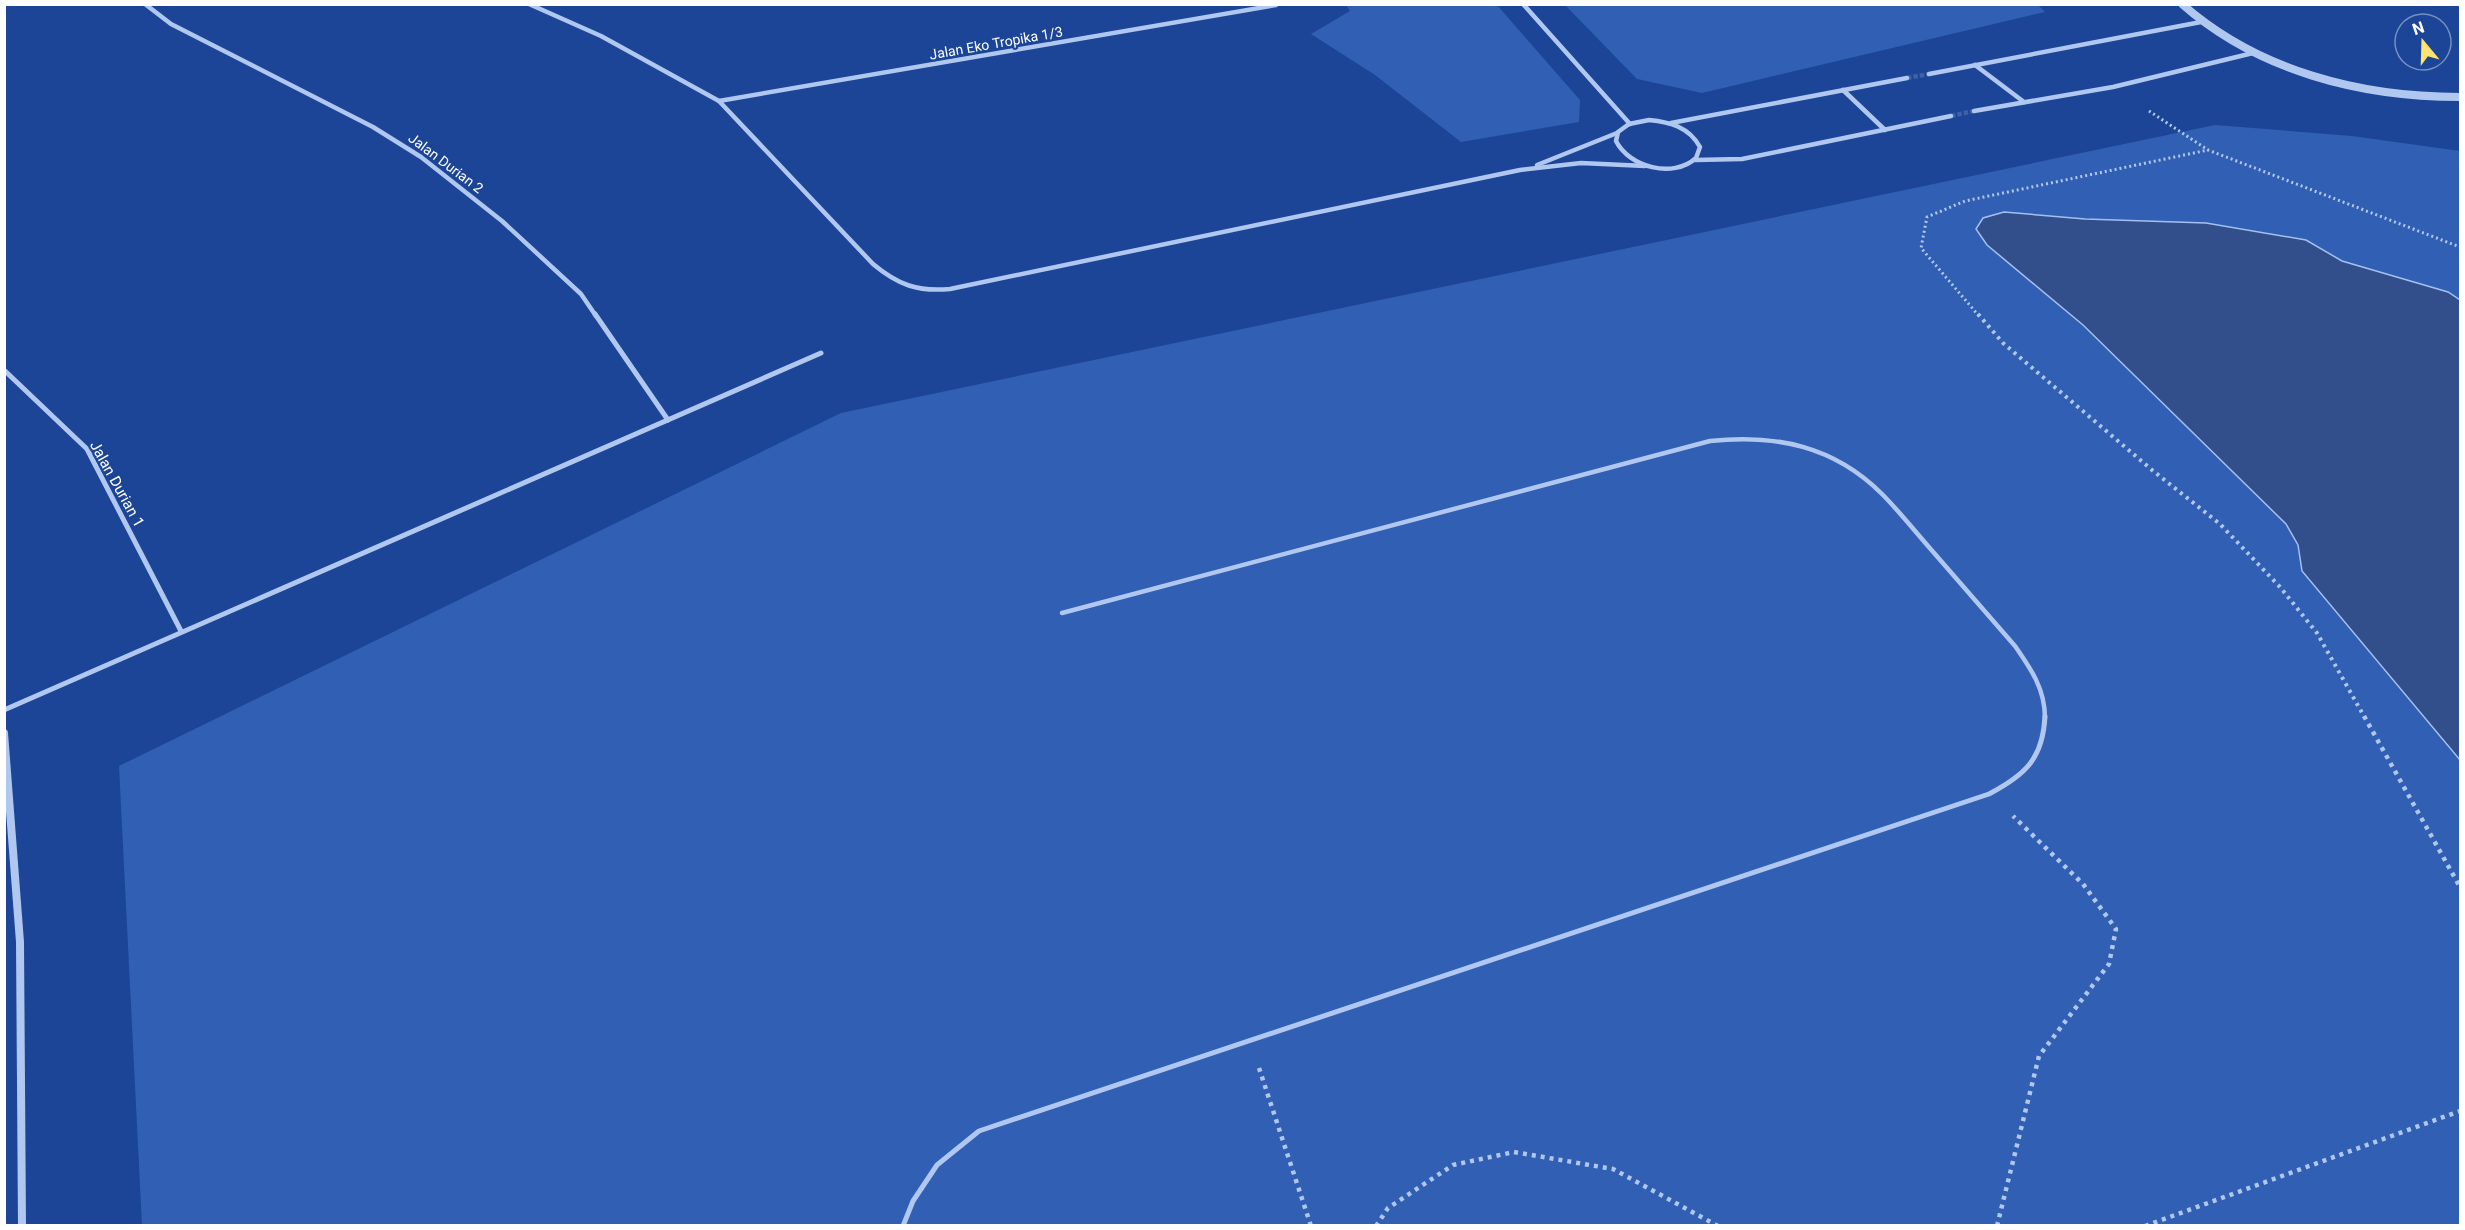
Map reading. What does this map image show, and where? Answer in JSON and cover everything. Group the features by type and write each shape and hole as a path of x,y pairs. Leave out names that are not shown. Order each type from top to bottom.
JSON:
{"street":[{"name":"Jalan Durian 2","path":"146,4 171,24 374,127 430,164 502,221 581,294 668,420"},
{"path":"529,4 601,36 719,101 802,186 873,264 890,279 916,291 950,289 1520,170 1581,164 1674,168 1695,160 1742,159 1951,116"},
{"path":"1523,4 1630,124"},
{"path":"2182,4 2201,22 2253,53 2302,72 2356,87 2422,97 2460,97"},
{"name":"Jalan Eko Tropika 1/3","path":"719,101 1276,5"},
{"path":"1929,74 2201,22"},
{"path":"1974,111 2113,87 2253,53"},
{"path":"1975,65 2024,102"},
{"path":"1520,170 1571,153 1617,133 1630,124 1649,120 1671,123 1907,78"},
{"path":"1843,90 1885,130"},
{"path":"1671,123 1691,133 1697,140 1700,147 1695,160"},
{"path":"1617,133 1615,140 1623,155 1645,166"},
{"path":"4,710 821,353"},
{"name":"Jalan Durian 1","path":"4,370 87,449 181,631"},
{"path":"4,733 20,942 22,1226"}],"lane":[{"path":"903,1226 913,1201 937,1165 979,1131 1989,794 2017,779 2037,758 2046,732 2045,703 2034,674 2015,646 1882,494 1860,474 1832,457 1812,448 1770,438 1739,436 1710,441 1062,613"}],"path":[{"path":"2113,87 2208,150 2460,247"},
{"path":"2208,150 1965,201 1927,217 1921,248 2003,343 2220,525 2280,587 2317,633 2460,887"},
{"path":"1989,794 2083,884 2116,929 2109,964 2039,1056 1997,1226"},
{"path":"1250,1042 1311,1226"},
{"path":"2145,1226 2460,1112"},
{"path":"1376,1226 1388,1208 1453,1165 1514,1152 1613,1169 1718,1226"}],"shaded area":[{"path":"1346,5 1497,5 1580,100 1579,122 1461,142 1375,75 1311,34 1350,11"},
{"path":"1565,5 2038,5 2045,12 1702,93 1637,79"},
{"path":"2215,125 2352,136 2460,151 2460,1225 142,1225 119,766 841,413"},
{"path":"2004,212 2085,219 2206,223 2306,240 2342,261 2448,292 2460,300 2460,760 2302,571 2298,545 2286,524 2083,325 1987,245 1976,229 1983,218"}],"tunnel":[{"path":"1907,78 1929,74"},
{"path":"1951,116 1974,111"}]}
